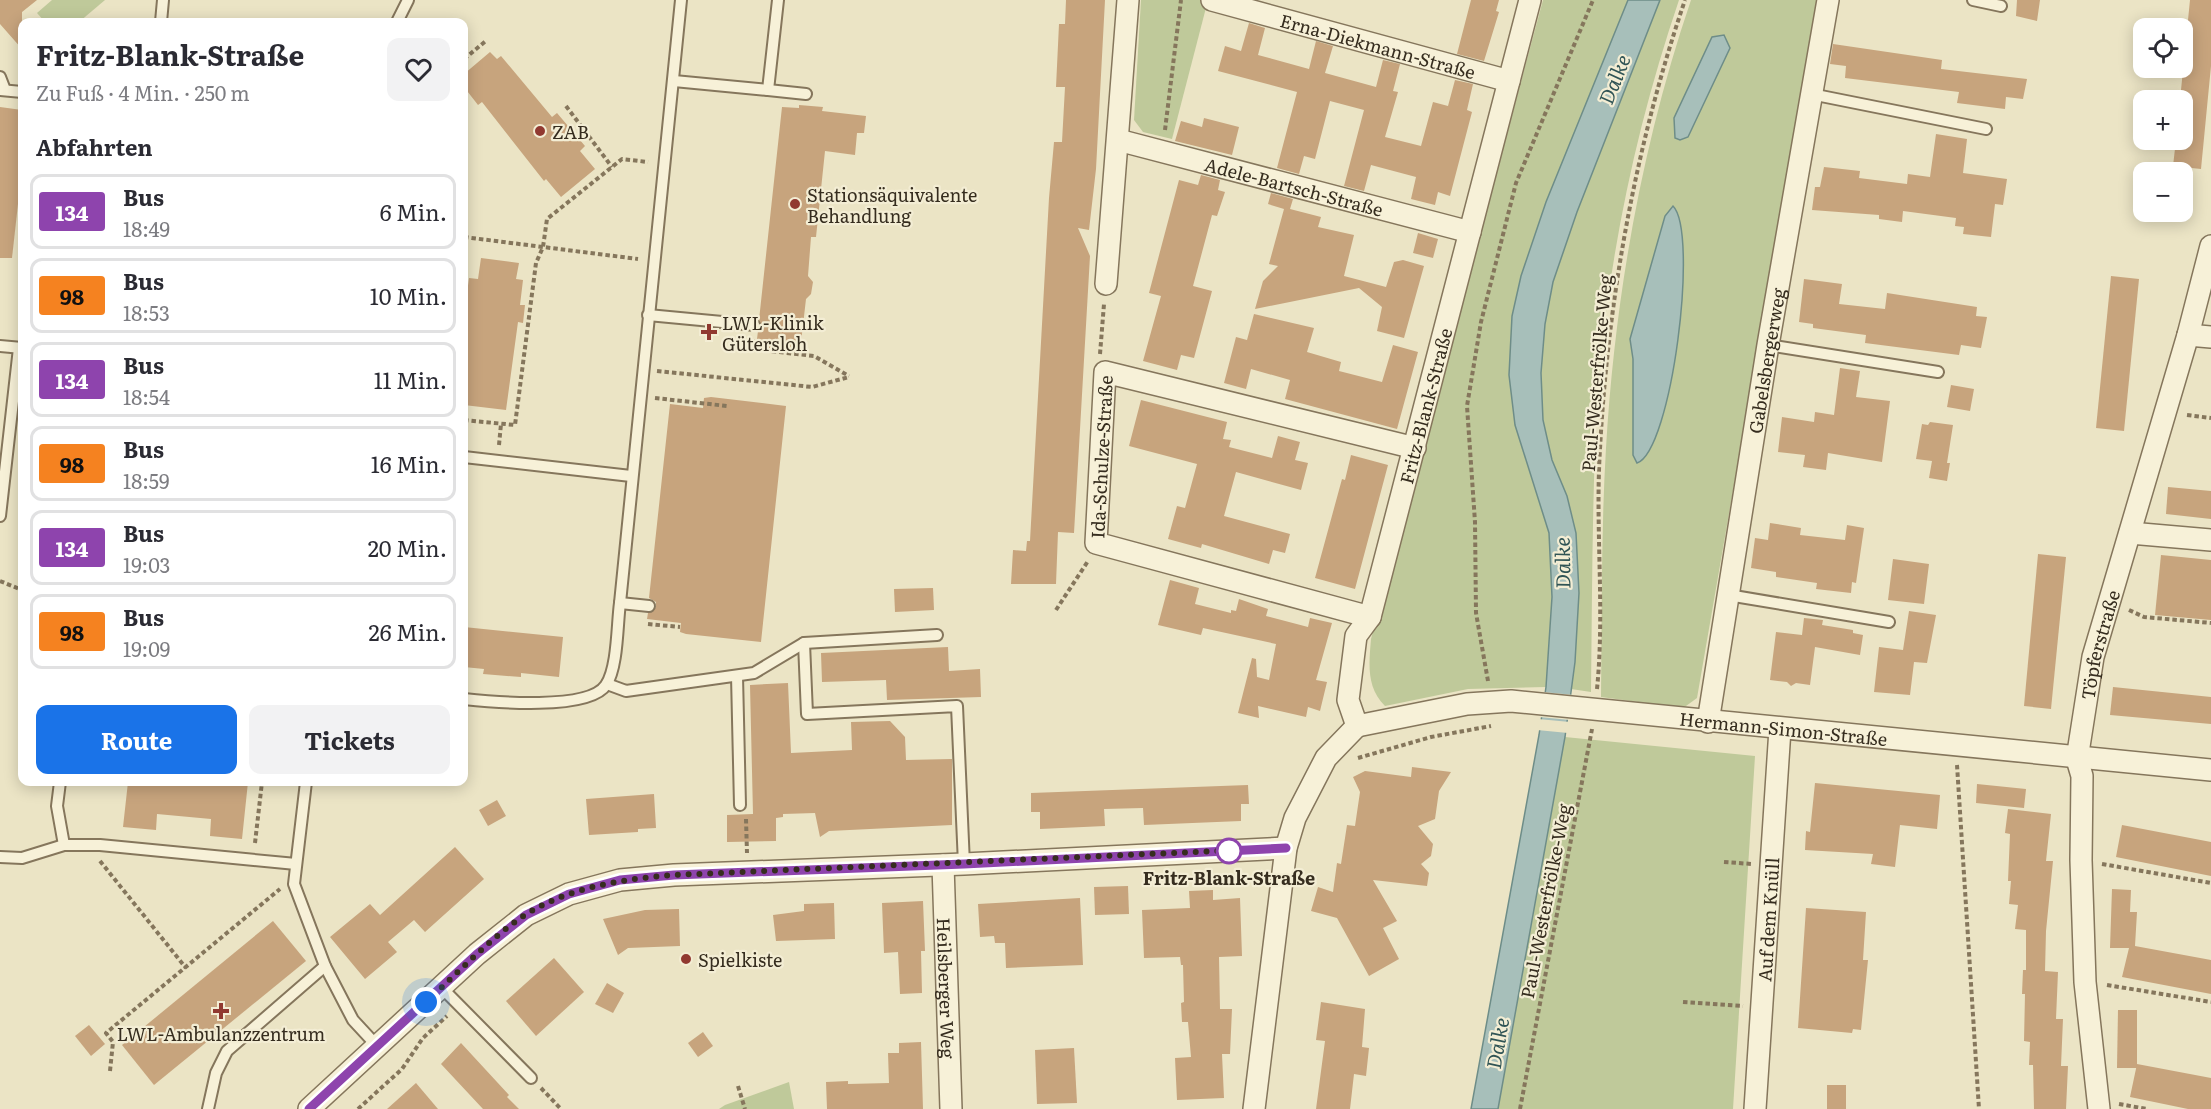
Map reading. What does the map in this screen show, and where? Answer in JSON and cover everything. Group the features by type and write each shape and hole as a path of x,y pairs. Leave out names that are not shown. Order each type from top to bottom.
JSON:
{"street":[{"path":"1106,284 1128,0"},
{"name":"Erna-Diekmann-Straße","path":"1212,0 1509,81"},
{"name":"Fritz-Blank-Straße","path":"1357,726 1348,700 1356,636 1370,617 1416,448 1530,0"},
{"name":"Gabelsbergerweg","path":"1708,722 1768,345 1828,0"},
{"name":"Adele-Bartsch-Straße","path":"1118,140 1470,232"},
{"name":"Töpferstraße","path":"2077,759 2085,697 2110,601 2188,335 2211,246"},
{"path":"2188,335 2211,338"},
{"name":"Ida-Schulze-Straße","path":"1370,617 1096,543 1106,372 1416,448"},
{"path":"2130,533 2211,540"},
{"name":"Hermann-Simon-Straße","path":"1357,726 1467,704 1530,703 2077,759 2211,770"},
{"path":"1254,1109 1286,848 1295,818 1326,758 1357,726"},
{"name":"Auf dem Knüll","path":"1755,1109 1780,729"},
{"path":"2077,759 2082,776 2081,860 2085,982 2098,1109"},
{"path":"309,1109 477,954 526,915 569,894 620,880 748,872 1286,848"},
{"name":"Heilsberger Weg","path":"943,865 951,1109"}],"lane":[{"path":"161,18 163,0"},
{"path":"399,18 408,0"},
{"path":"468,699 502,703 571,700 598,693 607,684 613,664 620,603 630,476 681,0"},
{"path":"768,90 778,0"},
{"path":"1973,0 2001,6"},
{"path":"0,77 2,90 18,92"},
{"path":"674,81 806,94"},
{"path":"1811,94 1986,129"},
{"path":"648,315 754,325"},
{"path":"1768,345 1938,372"},
{"path":"0,346 18,348"},
{"path":"0,516 18,372"},
{"path":"468,457 630,476"},
{"path":"1728,595 1889,622"},
{"path":"620,603 649,606"},
{"path":"607,684 626,691 754,673 804,643 937,635"},
{"path":"804,643 807,714 957,706 964,864"},
{"path":"737,676 741,805"},
{"path":"60,786 57,806 64,845"},
{"path":"306,786 294,884 325,966 353,1020 378,1047"},
{"path":"0,857 22,858 64,845 100,845 296,864"},
{"path":"208,1109 216,1073 227,1051 325,966"},
{"path":"442,988 531,1078"}],"path":[{"path":"1162,152 1180,0"},
{"path":"1492,703 1476,612 1475,522 1467,406 1481,322 1516,183 1593,0"},
{"name":"Paul-Westerfrölke-Weg","path":"1597,684 1600,450 1611,320 1634,184 1670,44 1685,0"},
{"path":"468,56 487,40"},
{"path":"566,106 612,167"},
{"path":"468,420 515,425 536,263 543,247 547,219 622,159 665,164"},
{"path":"468,238 654,261"},
{"path":"1106,284 1100,349 1106,372"},
{"path":"642,369 812,387 849,377 814,356 752,349 754,325"},
{"path":"639,397 728,406"},
{"path":"1056,610 1090,559 1096,543"},
{"path":"0,581 18,588"},
{"path":"2110,601 2144,617 2211,623"},
{"path":"1355,760 1431,737 1500,725"},
{"name":"Paul-Westerfrölke-Weg","path":"1520,1109 1591,734"},
{"path":"1958,775 1979,1109"},
{"path":"253,860 262,786"},
{"path":"741,805 746,808 748,872"},
{"path":"100,845 100,862 186,968"},
{"path":"2081,860 2211,883"},
{"path":"110,1071 113,1042 106,1033 280,889 294,884"},
{"path":"2085,982 2211,1002"},
{"path":"1683,1002 1761,1007"},
{"path":"358,1109 402,1069 423,1038 459,1005"},
{"path":"531,1078 561,1109"},
{"path":"738,1086 745,1109"}],"green space":[{"path":"52,0 105,0 84,18 41,18 37,13"},
{"path":"1141,0 1208,0 1172,139 1143,132 1134,120"},
{"path":"1543,0 1628,0 1546,202 1515,425 1549,533 1552,597 1546,687 1468,689 1385,706 1375,691 1370,675 1371,639"},
{"path":"1660,0 1679,0 1632,166 1620,222 1603,336 1595,450 1591,692 1571,689 1575,662 1567,496 1552,460 1543,420 1541,373 1545,324 1553,282 1577,212"},
{"path":"1691,0 1818,0 1697,698 1686,706 1676,707 1601,697 1604,479 1616,334 1645,165 1674,54","holes":["1712,38 1730,48 1688,137","1673,207 1633,359 1630,339 1665,216"]},
{"path":"1565,737 1755,756 1733,1109 1498,1109"},
{"path":"789,1082 794,1109 719,1109 725,1105"}],"water":[{"name":"Dalke","path":"1628,0 1660,0 1577,212 1553,282 1545,324 1541,373 1543,420 1552,460 1567,496 1576,533 1579,593 1575,662 1565,737 1498,1109 1471,1109 1539,735 1546,687 1552,597 1549,533 1515,425 1509,375 1512,316 1521,276 1546,202"},
{"path":"1724,35 1730,48 1688,137 1680,140 1675,138 1674,118 1712,37"},
{"path":"1673,206 1680,224 1683,255 1678,340 1671,383 1661,421 1650,450 1637,463 1633,455 1633,359 1630,339 1665,216"}],"pier":[{"path":"1543,692 1574,695 1570,720 1539,717"},
{"path":"1538,719 1570,722 1568,733 1537,730"}],"building":[{"path":"0,0 37,0 22,12 22,18 18,18 18,44 0,24"},
{"path":"1066,0 1105,0 1096,169 1089,230 1078,228 1090,256 1074,533 1058,532 1056,584 1011,584 1013,550 1026,551 1027,541 1030,541 1049,198 1054,142 1062,142 1065,87 1056,87 1059,24 1065,24"},
{"path":"1471,0 1499,0 1496,11 1499,12 1484,61 1457,54"},
{"path":"2017,0 2040,0 2037,21 2016,16"},
{"path":"2190,0 2211,0 2211,66 2201,169 2193,168 2193,162 2173,162 2175,150 2193,150 2193,90 2181,90 2182,78 2193,78 2193,18 2188,18"},
{"path":"1249,23 1265,28 1258,55 1309,69 1316,41 1333,46 1325,73 1376,87 1383,60 1400,64 1393,91 1398,92 1385,137 1421,146 1433,102 1448,106 1455,80 1473,84 1467,110 1472,112 1450,196 1438,192 1435,205 1411,199 1416,177 1371,165 1364,191 1344,186 1364,110 1330,101 1315,159 1304,156 1299,174 1277,168 1297,92 1218,71 1225,46 1241,51"},
{"path":"1833,44 1942,60 1941,69 2027,79 2023,99 2006,97 2005,109 1957,103 1959,92 1845,78 1846,66 1830,64"},
{"name":"ZAB","path":"490,52 497,59 501,56 552,117 557,113 585,146 580,151 595,169 561,197 546,179 544,181 482,102 478,105 468,92 468,71"},
{"name":"Stationsäquivalente Behandlung","path":"799,105 823,107 822,111 866,116 864,133 857,133 855,155 825,151 816,237 811,237 808,276 813,282 811,294 806,299 800,351 756,347 761,326 759,320 782,107 799,108"},
{"path":"0,107 18,109 18,204 12,258 0,258"},
{"path":"1204,118 1239,127 1232,155 1175,141 1181,121 1202,127"},
{"path":"1936,134 1967,139 1963,173 2007,179 2003,205 1995,204 1991,237 1963,234 1964,227 1955,226 1956,218 1903,211 1902,222 1879,219 1879,215 1812,210 1815,187 1820,187 1824,167 1860,171 1859,178 1907,184 1908,174 1930,177"},
{"path":"1201,175 1220,180 1218,190 1225,192 1217,216 1212,215 1193,286 1212,291 1194,358 1181,355 1177,370 1143,361 1161,296 1149,293 1179,180 1198,185"},
{"path":"1271,193 1293,199 1290,209 1321,217 1318,227 1354,235 1344,276 1386,287 1394,262 1403,260 1424,266 1404,338 1377,331 1382,307 1359,288 1255,309 1263,281 1278,266 1269,264 1284,209 1268,204"},
{"path":"1418,233 1438,239 1433,258 1413,253"},
{"path":"481,258 519,263 516,279 523,280 520,305 525,305 523,323 518,322 506,410 468,405 468,286 469,278 478,279"},
{"path":"2111,276 2139,279 2124,431 2096,428"},
{"path":"1804,279 1842,284 1839,304 1885,309 1887,293 1977,307 1976,316 1987,317 1981,348 1961,345 1959,355 1865,343 1866,335 1813,328 1813,324 1799,322"},
{"path":"1254,314 1314,328 1307,352 1341,362 1339,371 1382,382 1393,345 1418,352 1397,429 1285,399 1290,380 1251,369 1246,389 1224,383 1236,337 1247,340"},
{"path":"1840,368 1860,371 1856,397 1890,401 1882,462 1828,453 1826,470 1803,467 1805,455 1778,452 1782,417 1814,422 1815,412 1834,415"},
{"path":"1951,385 1974,389 1970,411 1947,407"},
{"path":"704,398 786,406 761,642 686,634 680,632 681,623 647,619 648,613 656,607 656,602 649,598 670,404 703,408"},
{"path":"1141,400 1227,422 1223,439 1231,440 1229,447 1272,458 1278,436 1300,442 1295,460 1308,463 1301,490 1236,472 1224,516 1290,534 1285,553 1273,550 1269,564 1202,544 1201,548 1168,539 1177,506 1185,508 1197,464 1129,446"},
{"path":"1930,422 1953,425 1947,463 1950,463 1947,481 1929,478 1932,461 1916,459 1922,424 1928,425"},
{"path":"1351,455 1388,465 1355,589 1315,578 1342,479 1345,480"},
{"path":"2168,487 2211,491 2211,519 2166,514"},
{"path":"1770,523 1801,528 1800,535 1845,540 1847,525 1864,528 1856,583 1852,582 1851,593 1816,589 1817,583 1776,577 1776,572 1751,568 1755,538 1768,540"},
{"path":"2038,554 2066,557 2051,709 2024,706"},
{"path":"2161,555 2211,560 2211,620 2155,615"},
{"path":"1893,559 1929,564 1924,604 1888,600"},
{"path":"1170,580 1199,588 1195,604 1231,613 1231,610 1236,611 1239,599 1268,609 1266,616 1308,627 1310,618 1332,623 1316,680 1327,682 1320,711 1308,707 1306,717 1258,706 1259,718 1238,713 1252,658 1256,659 1257,677 1269,680 1276,644 1203,628 1201,635 1158,625"},
{"path":"933,588 934,610 895,612 894,589"},
{"path":"1909,611 1936,615 1927,663 1914,662 1910,695 1874,692 1879,647 1903,650"},
{"path":"1804,618 1823,620 1822,625 1853,630 1853,633 1863,635 1860,655 1815,647 1810,685 1796,683 1791,686 1787,682 1770,680 1776,632 1802,635"},
{"path":"468,627 563,637 559,677 521,673 521,677 483,674 484,669 468,667"},
{"path":"948,647 949,671 980,669 981,697 887,700 886,680 822,682 821,653"},
{"path":"788,683 791,753 852,750 851,722 890,721 905,737 906,760 952,759 952,825 829,831 820,837 815,813 783,814 783,817 776,818 776,841 727,842 727,815 753,814 750,685"},
{"path":"2113,687 2211,697 2211,724 2110,715"},
{"path":"1412,767 1451,772 1439,791 1435,819 1418,826 1433,844 1431,856 1421,864 1429,873 1427,886 1373,880 1397,921 1383,928 1399,959 1369,976 1337,918 1311,911 1318,887 1333,892 1337,863 1341,864 1347,825 1355,826 1360,792 1353,777 1365,771 1411,777"},
{"path":"1815,783 1940,795 1937,829 1900,825 1895,867 1871,864 1873,854 1805,850 1806,831 1810,832"},
{"path":"1977,784 2026,789 2024,808 1976,803"},
{"path":"1248,785 1249,804 1241,804 1241,821 1144,825 1143,808 1104,809 1105,826 1040,829 1040,812 1031,812 1031,793"},
{"path":"128,786 248,786 242,839 210,836 211,819 157,814 156,830 123,827"},
{"path":"654,794 656,828 638,829 638,832 589,835 586,799"},
{"path":"497,800 506,816 488,826 479,810"},
{"path":"2008,809 2051,814 2046,861 2053,861 2046,931 2045,971 2058,972 2056,1019 2063,1019 2061,1066 2068,1066 2066,1109 2034,1109 2033,1065 2029,1065 2030,1042 2024,1041 2025,994 2022,994 2023,970 2026,970 2026,930 2015,929 2018,905 2009,904 2010,834 2005,833"},
{"path":"2122,825 2211,842 2211,876 2116,857"},
{"path":"455,847 484,879 425,932 414,920 388,942 397,952 365,979 330,937 370,904 380,915"},
{"path":"1128,886 1129,914 1095,915 1094,887"},
{"path":"2112,889 2131,890 2130,912 2137,912 2135,946 2211,960 2211,994 2122,977 2129,948 2110,948"},
{"path":"1213,890 1213,900 1240,898 1242,956 1219,957 1220,1009 1232,1009 1230,1054 1222,1054 1224,1098 1177,1100 1175,1058 1191,1057 1188,1022 1182,1022 1183,965 1181,965 1180,957 1144,958 1142,910 1190,908 1189,891"},
{"path":"1080,898 1083,965 1006,968 1005,943 995,943 994,936 980,937 978,904"},
{"path":"923,901 925,951 921,951 922,993 900,994 898,952 884,953 882,903"},
{"path":"834,903 835,939 776,941 773,915 804,911 804,904"},
{"path":"1806,908 1866,912 1863,960 1868,960 1861,1030 1853,1029 1852,1033 1798,1028"},
{"path":"679,909 680,946 628,948 618,955 603,919 645,910"},
{"path":"273,921 306,961 154,1085 122,1045"},
{"path":"554,958 584,992 536,1036 506,1001"},
{"path":"607,983 624,993 613,1013 595,1004"},
{"path":"1321,1002 1365,1009 1362,1047 1369,1048 1366,1076 1354,1074 1350,1109 1316,1109 1325,1041 1316,1040"},
{"path":"2118,1010 2137,1010 2137,1068 2117,1068"},
{"path":"89,1025 105,1044 91,1056 75,1036"},
{"path":"703,1032 713,1046 698,1057 688,1043"},
{"path":"921,1042 923,1109 827,1109 826,1082 889,1083 888,1053 899,1053 899,1043"},
{"path":"461,1043 519,1109 483,1109 441,1064"},
{"path":"1074,1048 1077,1103 1037,1104 1035,1050"},
{"path":"2137,1064 2211,1078 2211,1109 2188,1109 2130,1097"},
{"path":"416,1083 438,1109 387,1109"},
{"path":"1827,1085 1846,1085 1846,1109 1827,1109"}],"bus line":[{"name":"134","path":"309,1109 477,954 526,915 569,894 620,880 674,875 1286,848"}],"place":[{"name":"ZAB","path":"540,131"},
{"name":"Stationsäquivalente Behandlung","path":"795,204"},
{"name":"LWL-Klinik Gütersloh","path":"709,332"},
{"name":"Fritz-Blank-Straße","path":"1229,851"},
{"name":"Spielkiste","path":"686,959"},
{"name":"LWL-Ambulanzzentrum","path":"221,1011"}],"route":[{"path":"426,1002 477,954 526,915 569,894 620,880 674,875 964,864 1240,850 1229,851"}]}
